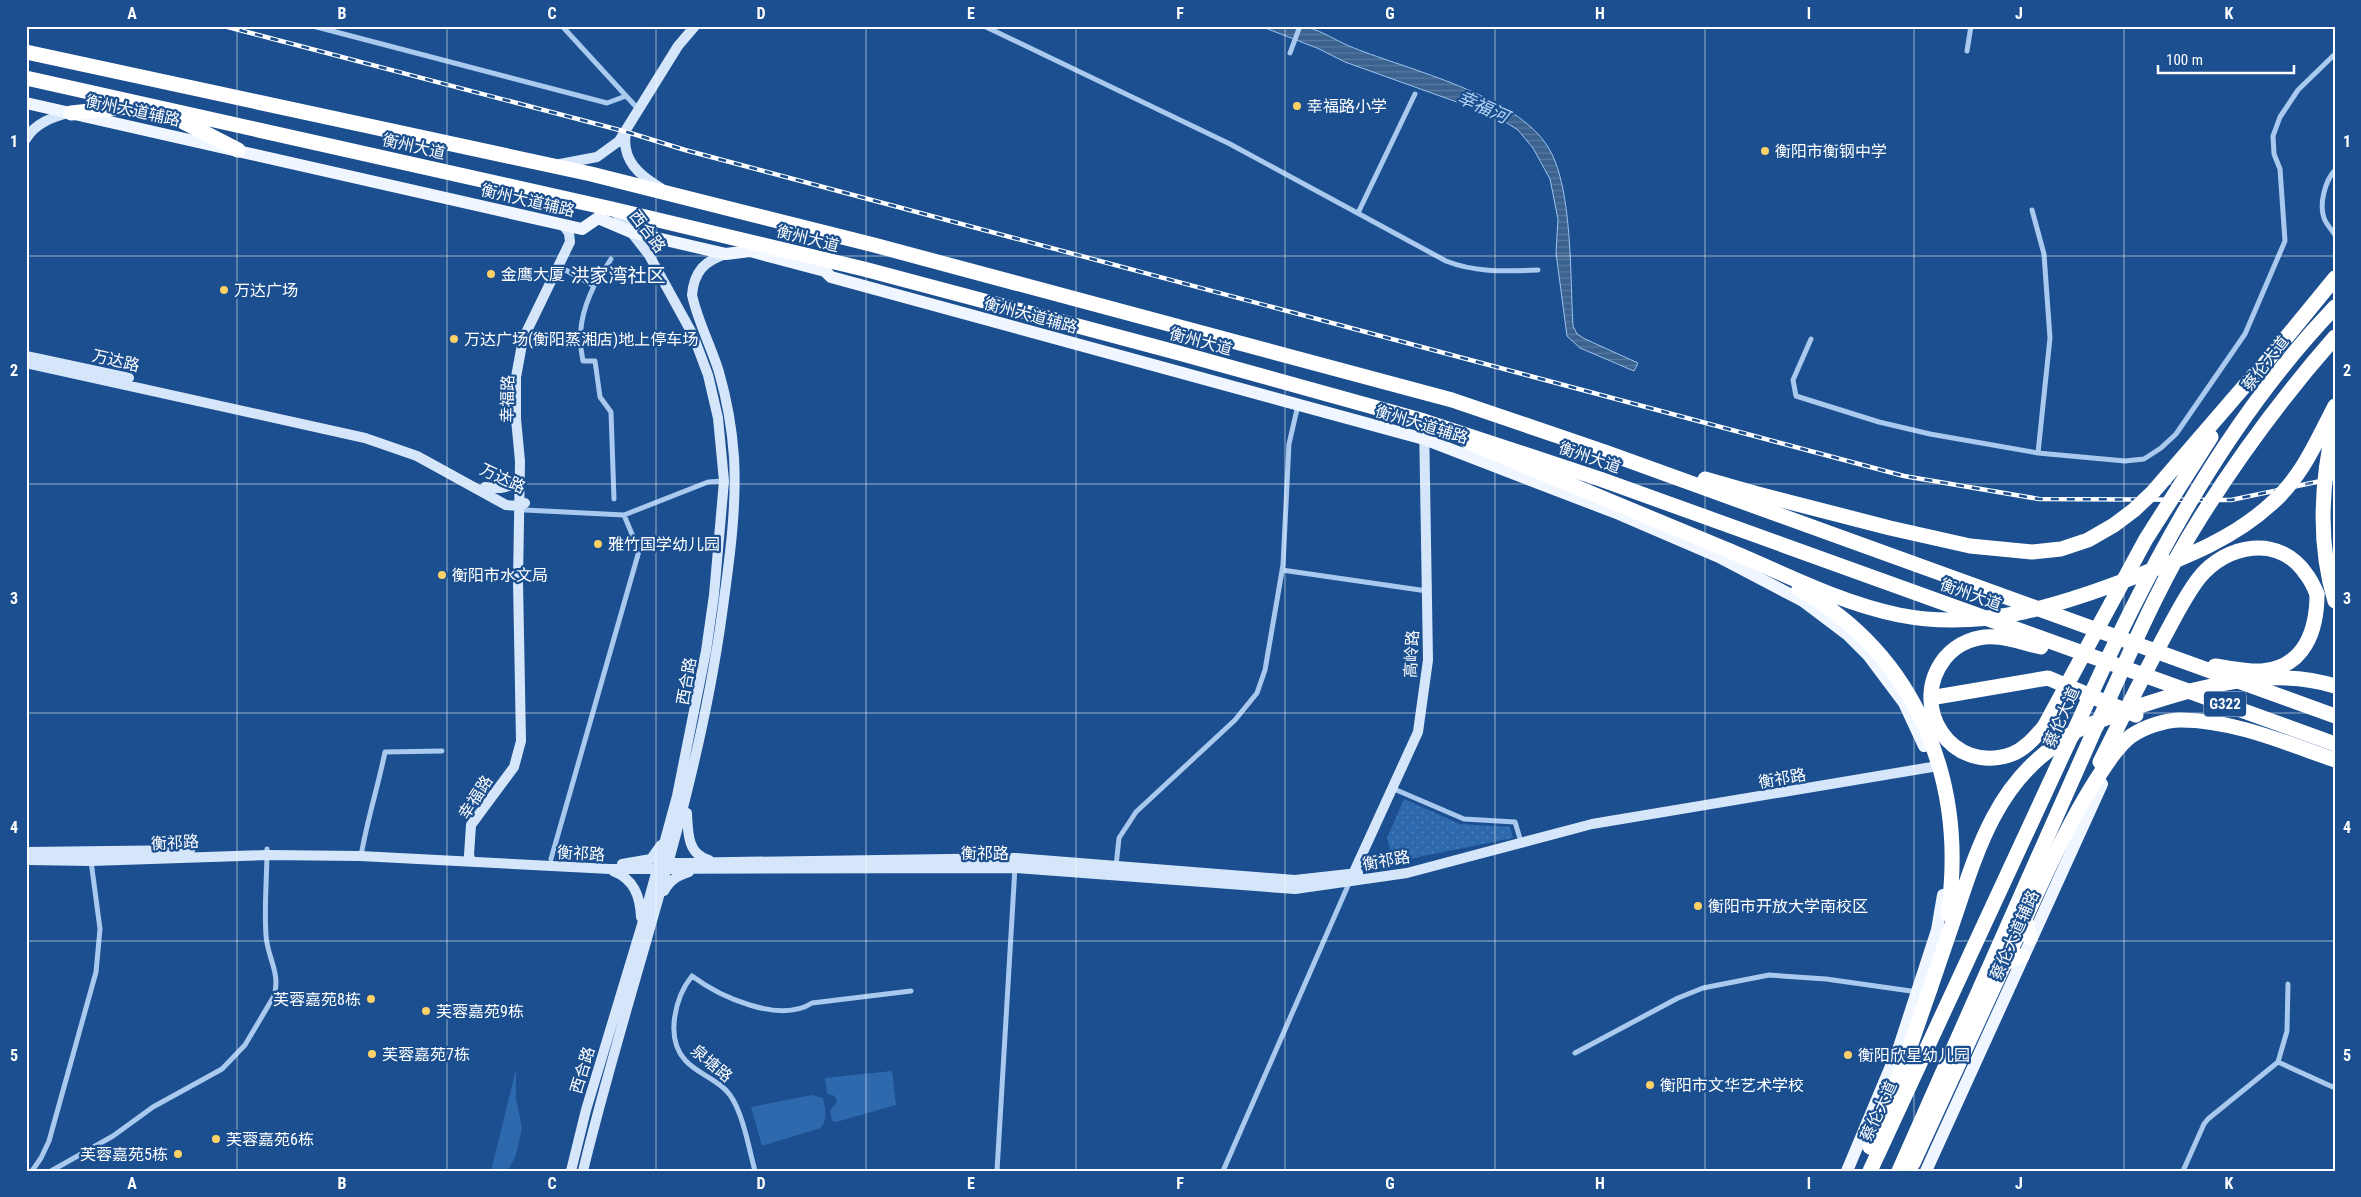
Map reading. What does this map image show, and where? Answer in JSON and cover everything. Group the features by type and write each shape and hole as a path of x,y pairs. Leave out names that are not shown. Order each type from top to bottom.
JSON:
{"highway":[{"name":"衡州大道","path":"26,52 552,166 874,244 1452,400 1605,452 2335,716"},
{"name":"衡州大道","path":"26,78 612,208 756,248 1179,353 1424,421 1600,479 2335,744"},
{"path":"71,113 150,105 238,150"},
{"path":"598,218 612,208"},
{"path":"1605,452 1754,493 1890,528 1970,546 2032,552 2060,549 2088,540 2114,525 2153,492 2335,278"},
{"name":"蔡伦大道","path":"1870,1171 2118,635 2165,544 2228,443 2262,395 2318,324 2335,307"},
{"path":"1899,1171 2094,731 2161,590 2198,521 2252,443 2299,380 2335,337"},
{"path":"2115,665 1996,637 1976,639 1960,644 1937,668 1930,702 1933,717 1941,733 1951,745 1964,753 1980,758 1996,758 2013,754 2029,744 2044,727 2146,539 2210,439 2254,375"},
{"path":"1424,421 1480,448 1840,598 1900,615 1936,620 1971,621 2004,618 2074,600 2187,556 2248,524 2272,503 2301,470 2335,406"},
{"path":"2335,421 2327,455 2322,519 2327,567 2335,602"},
{"path":"1909,1171 2072,817 2137,687 2184,601 2200,577 2214,562 2230,553 2250,547 2272,549 2288,557 2306,572 2317,594 2317,615 2311,636 2298,654 2282,665 2262,671 2180,660"},
{"path":"1730,551 1816,599 1870,645 1893,672 1920,716 1933,746 1945,786 1951,818 1954,858 1948,918 1924,991 1905,1061 1861,1171"},
{"path":"1936,697 2048,678 2136,715"},
{"path":"1924,991 1989,822 2006,793 2023,772 2049,750 2076,730 2167,697 2220,683 2260,678 2298,679 2335,686"},
{"path":"2072,817 2110,758 2132,736 2156,724 2179,720 2206,722 2272,738 2335,760"},
{"path":"2025,919 2030,938"},
{"path":"2005,963 2022,956"}],"main road":[{"name":"衡州大道辅路","path":"26,103 582,229 598,218 631,232 726,254 756,248 824,271 831,277 1424,439 1619,514 1719,557 1780,587 1810,606 1848,635 1911,702 1931,766"},
{"name":"蔡伦大道辅路","path":"1926,1171 2096,793 2114,766 2136,715"},
{"path":"1847,1171 1924,991 1942,905 1944,822 1931,766"}],"street":[{"path":"313,26 607,103 626,96"},
{"path":"562,26 639,111"},
{"path":"552,166 596,157 613,147 627,132 690,26"},
{"path":"678,46 695,26"},
{"path":"984,26 1230,144 1464,268 1488,271 1538,270"},
{"path":"1291,50 1300,26"},
{"path":"1966,51 1971,26"},
{"path":"1811,339 1793,380 1796,396 1887,424 2038,453 2125,462 2144,459 2162,448 2176,434 2245,334 2285,241 2280,170 2274,154 2273,136 2280,117 2298,90 2335,54"},
{"path":"1358,213 1415,94"},
{"path":"26,139 40,125 53,117 71,113"},
{"path":"627,132 624,145 626,153 636,169 651,182 673,195"},
{"path":"2335,170 2331,174 2323,196 2324,218 2335,235"},
{"name":"西合路","path":"582,1171 657,906 667,833 677,796 706,651 714,595 724,481 718,418 708,375 693,335 650,255 612,208"},
{"path":"2032,210 2044,254 2050,338 2038,453"},
{"name":"幸福路","path":"472,857 471,825 514,767 521,741 518,581 520,523 523,504 516,419 516,377 524,344 570,242 569,233 563,225"},
{"name":"幸福路","path":"472,857 476,827 518,770 525,743 522,582 523,504 520,420 524,344 582,229"},
{"name":"西合路","path":"571,1171 586,1110 641,928 687,799 717,655 728,568 734,482 730,417 719,371 695,307 693,284 704,265 712,259 726,254"},
{"path":"610,259 594,286 581,322 580,349 583,361 595,361 600,397 611,412 614,499"},
{"path":"562,268 594,286"},
{"name":"万达路","path":"26,356 81,371 365,438 417,456 506,505 523,504"},
{"name":"万达路","path":"26,363 81,371 367,431 419,452 508,499 523,504"},
{"path":"1116,866 1119,838 1136,812 1235,720 1257,693 1265,670 1282,570 1289,444 1298,405"},
{"name":"高岭路","path":"1352,878 1418,732 1428,660 1424,421"},
{"path":"485,487 502,489 512,486 520,479"},
{"path":"523,504 624,514 708,482 724,481"},
{"path":"506,505 514,511 520,523"},
{"path":"551,860 639,551 624,514"},
{"path":"1282,570 1427,591"},
{"path":"361,853 385,752 442,751"},
{"name":"衡祁路","path":"26,852 361,853 551,860 663,866 696,870 1016,863 1295,889 1405,869 1601,818 1931,766"},
{"path":"1394,788 1464,819 1515,822 1520,840"},
{"path":"687,799 687,826 693,852 699,857 715,862"},
{"path":"622,864 651,858 657,852 667,833"},
{"path":"51,1171 113,1136 153,1107 209,1078 222,1069 245,1045 274,996 276,988 275,967 265,934 267,852"},
{"name":"衡祁路","path":"26,860 91,861 267,852"},
{"name":"衡祁路","path":"472,857 610,869 715,862 1016,863 1116,866 1295,880 1352,878"},
{"path":"32,1171 42,1158 49,1141 96,972 100,929 91,861"},
{"path":"996,1171 1016,863"},
{"path":"610,869 623,875 638,894 641,928"},
{"path":"657,906 669,882 678,875 696,870"},
{"path":"1223,1171 1352,878"},
{"path":"1575,1053 1678,998 1703,988 1769,975 1826,979 1924,991"},
{"name":"泉塘路","path":"755,1171 739,1115 730,1094 685,1061 676,1046 674,1015 683,987 692,976 721,994 755,1006 787,1011 801,1010 812,1003 911,991"},
{"path":"2183,1171 2204,1124 2278,1062 2287,1031 2288,984"},
{"path":"2278,1062 2335,1088"}],"shaded area":[{"path":"1404,799 1460,824 1510,827 1513,838 1394,862 1387,838"},
{"path":"516,1069 516,1098 522,1128 516,1155 508,1171 491,1171"},
{"path":"892,1071 896,1105 836,1122 832,1121 830,1110 837,1102 835,1096 827,1094 825,1078"},
{"path":"812,1095 823,1098 825,1121 823,1125 820,1128 762,1146 751,1107"}],"water":[{"name":"幸福河","path":"1295,25 1312,29 1354,48 1460,86 1512,113 1533,129 1548,147 1556,164 1562,185 1569,233 1573,326 1577,334 1585,339 1638,363 1634,371 1580,348 1567,336 1556,253 1558,219 1550,179 1533,148 1518,130 1496,116 1345,62 1317,48 1260,26"}],"railway":[{"path":"224,26 627,132 685,150 1904,476 2039,499 2231,500 2335,478"}],"place":[{"name":"幸福路小学","path":"1297,106"},
{"name":"衡阳市衡钢中学","path":"1765,151"},
{"name":"金鹰大厦","path":"491,274"},
{"name":"万达广场","path":"224,290"},
{"name":"万达广场(衡阳蒸湘店)地上停车场","path":"454,339"},
{"name":"雅竹国学幼儿园","path":"598,544"},
{"name":"衡阳市水文局","path":"442,575"},
{"name":"衡阳市开放大学南校区","path":"1698,906"},
{"name":"芙蓉嘉苑8栋","path":"371,999"},
{"name":"芙蓉嘉苑9栋","path":"426,1011"},
{"name":"芙蓉嘉苑7栋","path":"372,1054"},
{"name":"衡阳欣星幼儿园","path":"1848,1055"},
{"name":"衡阳市文华艺术学校","path":"1650,1085"},
{"name":"芙蓉嘉苑6栋","path":"216,1139"},
{"name":"芙蓉嘉苑5栋","path":"178,1154"}],"district":[{"name":"洪家湾社区","path":"618,275"}]}
